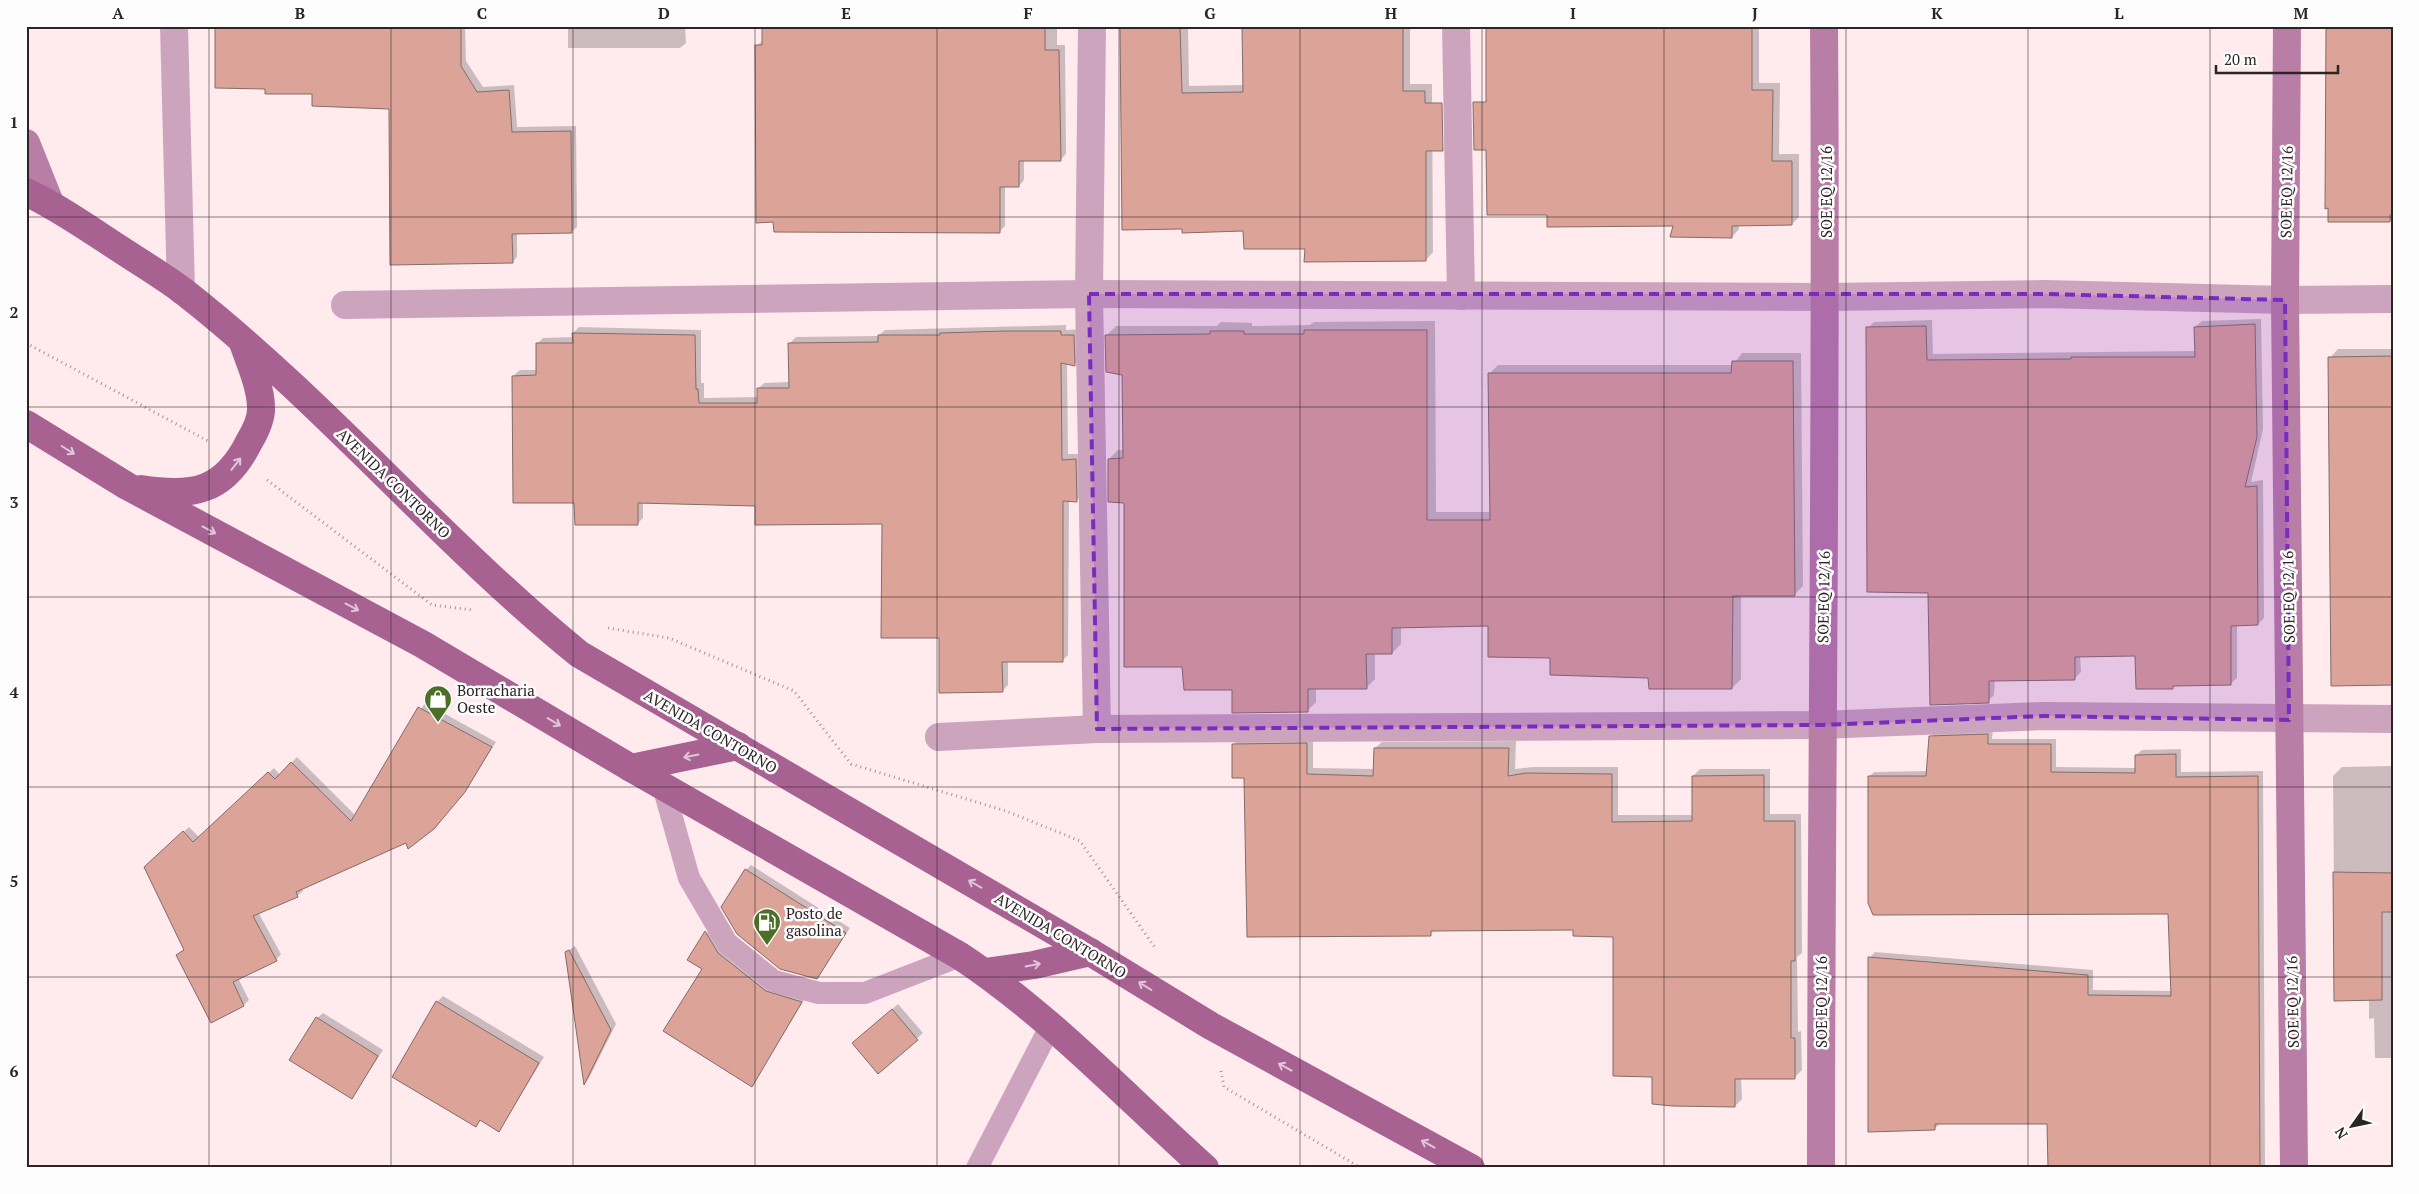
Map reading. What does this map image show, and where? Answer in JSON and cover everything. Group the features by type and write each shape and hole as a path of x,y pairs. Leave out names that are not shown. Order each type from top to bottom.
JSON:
{"main road":[{"name":"AVENIDA CONTORNO","path":"38,198 181,290 242,340 359,448 540,623 579,654 1090,952 1211,1026 1471,1168"},
{"path":"127,486 168,493 207,488 227,476 241,459 256,430 261,407 256,381 242,340"},
{"path":"26,424 127,486 422,644 631,768 960,956 985,972 1050,1027 1204,1168"},
{"path":"631,768 738,746"},
{"path":"985,972 1034,965 1090,952"}],"street":[{"path":"174,26 181,290"},
{"path":"1092,26 1089,294 1097,729"},
{"path":"1456,26 1461,296"},
{"name":"SOE EQ 12/16","path":"1821,1168 1821,725 1826,297 1824,26"},
{"name":"SOE EQ 12/16","path":"2287,26 2284,300 2294,1168"},
{"path":"26,143 38,198"},
{"path":"345,305 1089,294 1826,297 2044,294 2284,300 2393,299"},
{"path":"939,737 1097,729 1821,725 2043,716 2289,720 2393,719"}],"lane":[{"path":"663,786 689,878 727,943 774,981 819,993 865,993 960,956"},
{"path":"978,1168 1050,1027"}],"highlighted area":[{"path":"1089,294 2045,294 2285,300 2289,720 2043,716 1821,725 1097,729"}],"building":[{"path":"215,26 461,26 461,66 477,92 509,90 512,132 571,131 572,233 512,234 513,263 390,265 389,109 312,106 312,94 265,94 265,89 215,88"},
{"path":"762,26 1045,26 1045,50 1059,50 1061,161 1019,161 1019,187 1000,187 1000,233 774,232 773,222 756,223 755,45 762,45"},
{"path":"1120,26 1180,26 1182,93 1243,92 1242,26 1403,26 1403,91 1425,91 1425,103 1442,103 1443,151 1426,151 1426,261 1304,262 1305,249 1244,249 1243,231 1182,233 1182,229 1122,230"},
{"path":"1486,26 1752,26 1752,90 1773,90 1772,161 1792,161 1792,225 1732,226 1732,238 1670,237 1673,226 1547,227 1547,215 1487,215 1486,150 1474,150 1473,102 1486,102"},
{"path":"2326,26 2393,26 2393,215 2390,215 2390,222 2328,222 2328,208 2325,209"},
{"path":"2255,324 2257,437 2245,487 2257,486 2258,625 2231,626 2231,685 2173,686 2173,689 2136,689 2135,656 2075,657 2075,680 1989,681 1989,703 1930,705 1928,593 1867,592 1866,327 1926,326 1927,360 2071,359 2071,357 2195,357 2194,327"},
{"path":"1304,330 1427,330 1427,520 1490,520 1488,373 1731,373 1732,361 1793,361 1795,596 1733,596 1732,689 1649,689 1648,678 1550,675 1550,658 1488,657 1488,626 1392,628 1392,654 1366,654 1367,689 1308,689 1308,712 1232,713 1232,690 1184,690 1182,667 1124,667 1124,503 1108,502 1108,459 1123,458 1122,375 1106,372 1105,335 1210,334 1210,331 1244,331 1244,334 1304,334"},
{"path":"1061,331 1061,335 1074,335 1075,366 1061,363 1062,460 1076,459 1077,502 1063,501 1063,662 1002,662 1003,692 939,693 939,638 881,638 882,524 755,525 755,506 638,503 638,525 575,525 574,503 513,503 512,376 536,375 536,343 573,343 572,333 695,335 696,389 698,389 699,403 757,403 757,388 789,388 788,343 878,342 878,335 940,335 940,333"},
{"path":"2393,356 2393,685 2331,686 2328,357"},
{"path":"418,707 492,747 465,792 434,829 408,849 406,843 296,892 298,897 253,916 277,961 233,982 244,1006 211,1023 176,955 184,950 144,867 183,831 193,842 268,772 275,779 291,762 351,821"},
{"path":"1988,734 1988,744 2051,744 2051,772 2135,773 2135,755 2176,754 2176,777 2258,776 2260,1168 2048,1168 2047,1124 1935,1124 1935,1130 1868,1132 1868,957 2088,975 2088,995 2171,996 2168,914 1873,915 1868,903 1868,776 1926,776 1929,736"},
{"path":"1307,743 1307,774 1373,776 1374,748 1509,748 1508,776 1526,773 1612,774 1612,822 1692,821 1692,776 1764,775 1764,821 1795,821 1795,961 1791,961 1791,1038 1795,1038 1795,1079 1735,1079 1735,1107 1673,1106 1652,1104 1652,1077 1613,1076 1613,937 1573,936 1573,930 1431,931 1431,936 1247,937 1244,778 1232,778 1232,744"},
{"path":"745,869 846,933 817,979 780,969 737,934 721,907"},
{"path":"2333,872 2393,873 2393,912 2382,912 2382,1000 2334,1001"},
{"path":"705,931 718,953 766,991 802,1002 752,1087 663,1031 702,969 687,960"},
{"path":"569,950 611,1030 584,1085 565,952"},
{"path":"436,1001 539,1063 499,1132 480,1120 476,1127 392,1077"},
{"path":"892,1009 918,1040 878,1074 852,1043"},
{"path":"316,1017 378,1056 352,1099 289,1060"}],"place":[{"name":"Borracharia Oeste","path":"438,723"},
{"name":"Posto de gasolina","path":"767,946"}]}
